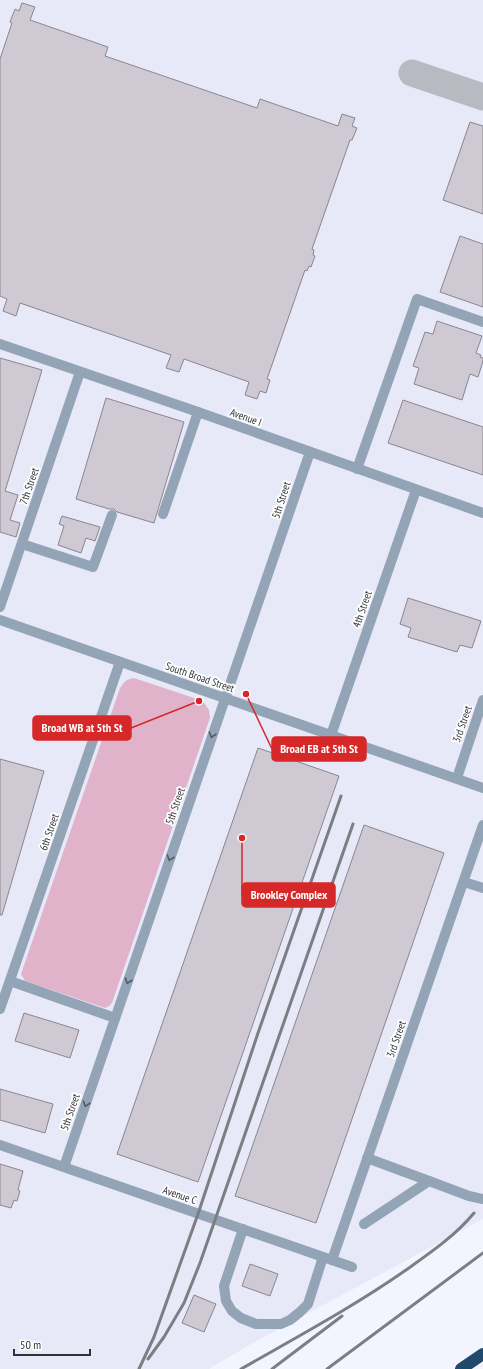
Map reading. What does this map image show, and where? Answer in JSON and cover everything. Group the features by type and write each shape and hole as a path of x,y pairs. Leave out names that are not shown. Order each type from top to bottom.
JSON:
{"highway":[{"path":"461,1369 483,1354"}],"street":[{"path":"358,469 417,299 483,322"},
{"name":"Avenue I","path":"0,344 198,412 483,513"},
{"name":"7th Street","path":"0,607 80,372"},
{"path":"163,514 198,412"},
{"name":"5th Street","path":"64,1167 310,452"},
{"name":"4th Street","path":"331,735 416,490"},
{"path":"22,544 93,567 112,515"},
{"name":"South Broad Street","path":"0,620 483,788"},
{"name":"6th Street","path":"0,1009 120,662"},
{"name":"3rd Street","path":"456,778 483,700"},
{"name":"3rd Street","path":"243,1229 224,1286 226,1301 232,1312 241,1318 256,1324 281,1324 290,1320 308,1304 328,1259 367,1158 483,825"},
{"path":"464,882 483,888"},
{"path":"10,981 115,1018"},
{"name":"Avenue C","path":"0,1145 352,1267"},
{"path":"367,1158 469,1196 483,1199"},
{"path":"364,1224 429,1181"}],"shaded area":[{"path":"0,0 483,0 483,1219 251,1344 209,1369 0,1369"},
{"path":"134,678 203,701 209,710 210,718 112,1003 105,1008 25,981 21,974 120,688 126,681"}],"building":[{"path":"22,3 35,7 30,20 108,47 105,56 257,108 260,99 338,126 342,114 355,118 352,126 357,128 352,140 350,140 312,249 314,250 313,255 315,256 311,267 309,266 307,271 305,270 267,379 270,380 266,393 260,391 257,399 245,395 249,382 184,359 179,372 166,368 171,355 20,303 16,316 3,311 7,299 0,296 0,59 15,9 19,11"},
{"path":"470,122 483,126 483,214 443,200"},
{"path":"460,236 483,244 483,307 440,292"},
{"path":"437,321 482,336 476,353 481,355 480,357 483,358 478,377 470,374 462,400 414,384 419,368 413,366 425,332 433,334"},
{"path":"0,358 42,370 5,491 18,495 10,520 20,523 16,537 0,532"},
{"path":"106,398 184,422 154,523 117,512 114,509 109,509 76,499"},
{"path":"403,400 483,427 483,475 388,443"},
{"path":"62,516 100,527 95,541 86,538 81,553 58,545 64,526 59,524"},
{"path":"408,598 481,621 472,648 460,645 457,652 408,637 411,628 400,624"},
{"path":"258,748 339,776 198,1182 117,1154"},
{"path":"0,759 44,771 2,915 0,915"},
{"path":"364,825 444,853 316,1223 235,1196"},
{"path":"24,1013 79,1030 70,1058 15,1041"},
{"path":"0,1089 53,1104 45,1133 0,1120"},
{"path":"0,1164 23,1171 17,1201 14,1200 11,1208 0,1205"},
{"path":"250,1264 278,1274 270,1296 242,1286"},
{"path":"194,1295 216,1304 204,1332 182,1323"}],"taxiway":[{"path":"412,73 483,97"}],"railway":[{"path":"139,1369 154,1337 198,1214 258,1033 341,796"},
{"path":"148,1359 164,1337 184,1303 200,1263 353,824"},
{"path":"241,1369 386,1284 442,1244 474,1213"},
{"path":"327,1369 483,1253"},
{"path":"272,1369 342,1316"}],"place":[{"name":"Broad EB at 5th St","path":"246,694"},
{"name":"Broad WB at 5th St","path":"199,701"},
{"name":"Brookley Complex","path":"242,838"}]}
